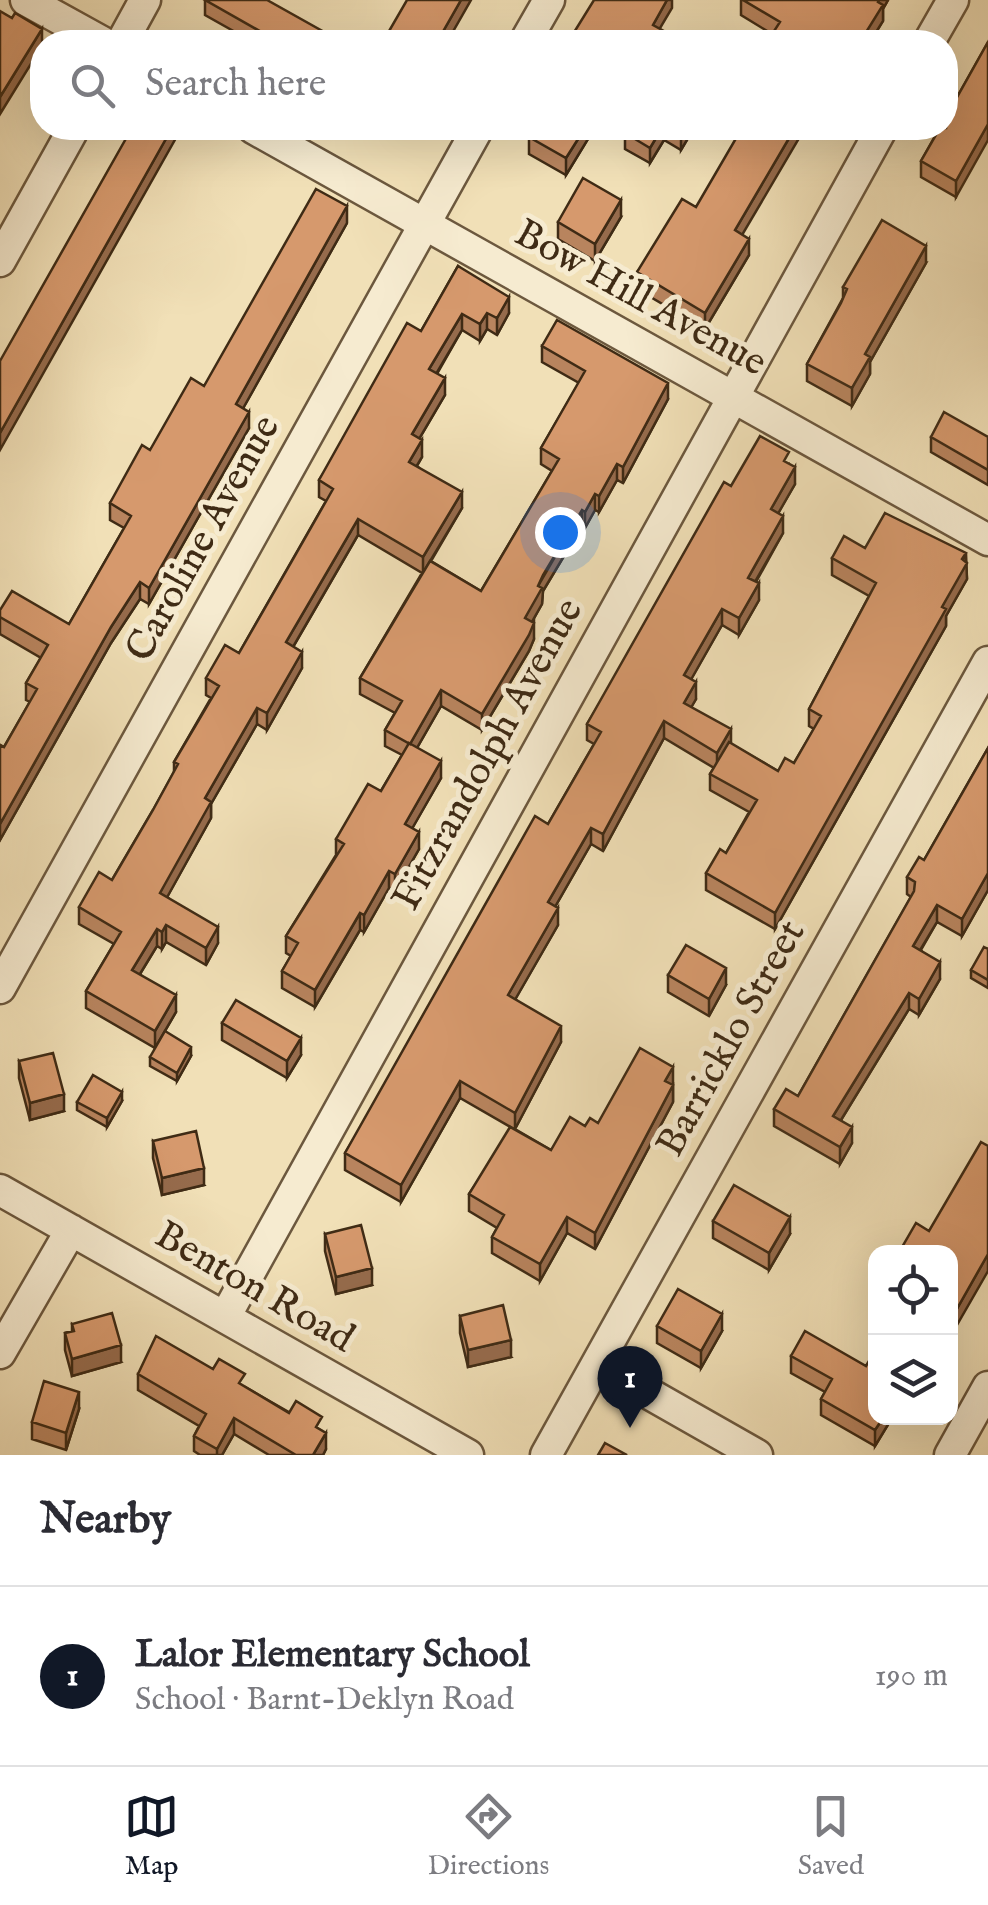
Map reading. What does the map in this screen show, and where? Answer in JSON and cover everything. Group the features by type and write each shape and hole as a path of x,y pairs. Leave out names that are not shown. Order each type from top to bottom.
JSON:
{"street":[{"path":"26,0 80,30"},
{"path":"129,30 146,0"},
{"path":"532,30 548,0"},
{"path":"937,30 953,0"},
{"path":"0,261 67,140"},
{"name":"Bow Hill Avenue","path":"274,140 988,540"},
{"name":"Caroline Avenue","path":"0,988 471,140"},
{"name":"Fitzrandolph Avenue","path":"224,1317 875,140"},
{"name":"Barricklo Street","path":"546,1455 988,662"},
{"name":"Benton Road","path":"0,1190 468,1455"},
{"path":"0,1354 71,1230"},
{"path":"597,1364 757,1455"},
{"path":"950,1455 988,1387"}],"building":[{"path":"205,0 267,0 321,30 258,30"},
{"path":"407,0 461,0 444,30 390,30"},
{"path":"594,0 667,0 653,25 662,30 575,30"},
{"path":"743,0 879,0 883,5 867,30 775,30 780,22"},
{"path":"0,11 12,18 15,13 42,29 30,30 30,48 0,97"},
{"path":"988,42 988,124 956,181 921,161 933,140 958,140 958,96"},
{"path":"125,140 165,140 0,433 0,361"},
{"path":"534,140 577,140 566,158"},
{"path":"637,140 655,140 650,148"},
{"path":"735,140 788,140 735,230 749,239 705,313 637,272 682,199 696,207"},
{"path":"583,178 621,200 595,244 558,222"},
{"path":"316,189 347,206 236,404 249,412 149,588 140,582 111,627 0,824 0,745 4,747 37,689 26,683 48,645 0,617 0,610 12,591 69,624 131,516 110,503 142,445 150,450 191,378 204,386"},
{"path":"882,220 926,246 865,354 870,357 852,388 807,364 841,303 847,289 843,287"},
{"path":"458,266 509,297 497,318 487,313 480,324 462,314 429,369 445,378 412,434 422,440 409,462 462,492 423,557 358,519 286,642 302,652 267,713 257,708 205,798 211,802 160,893 218,927 206,948 166,925 162,932 157,929 132,970 176,995 155,1031 86,991 121,932 79,907 99,872 112,880 153,810 178,764 174,762 219,686 206,678 225,645 239,653 333,489 319,480 407,323 421,331"},
{"path":"557,320 668,383 623,467 617,464 599,496 595,494 585,512 582,510 543,575 538,586 542,588 525,618 534,623 529,635 482,714 441,690 410,744 385,730 402,701 360,678 430,561 481,591 559,459 541,448 585,371 542,346"},
{"path":"944,412 988,437 988,470 931,437"},
{"path":"760,436 789,452 784,461 795,467 771,509 783,516 748,578 759,583 739,618 722,609 684,675 696,682 684,703 731,729 717,753 664,721 603,834 591,828 548,902 558,908 508,995 561,1026 515,1113 460,1081 401,1185 345,1153 535,816 548,824 601,732 587,724 724,482 731,486"},
{"path":"885,513 966,553 962,559 967,563 942,607 946,609 775,913 706,873 720,849 726,853 757,800 710,774 729,742 778,771 785,758 794,763 821,716 809,709 876,583 832,558 844,536 865,548"},
{"path":"409,743 441,761 405,824 419,832 395,874 389,871 364,915 360,913 315,990 282,971 298,943 286,936 344,844 336,839 368,784 381,791"},
{"path":"988,748 988,873 962,919 937,905 913,946 940,962 919,999 909,993 833,1116 852,1127 840,1147 774,1109 786,1089 798,1096 914,891 915,882 907,877 919,857 924,860"},
{"path":"686,945 726,968 709,999 668,975"},
{"path":"984,947 988,949 988,980 971,970"},
{"path":"236,1000 301,1038 287,1061 222,1023"},
{"path":"165,1031 191,1047 177,1073 150,1057"},
{"path":"640,1048 673,1067 665,1081 673,1085 595,1233 567,1217 540,1264 492,1237 504,1215 469,1194 510,1127 551,1150 570,1117 585,1126 590,1118 598,1123"},
{"path":"53,1053 64,1094 30,1103 19,1061"},
{"path":"93,1075 122,1092 107,1118 77,1102"},
{"path":"196,1131 204,1168 162,1178 153,1141"},
{"path":"981,1142 988,1146 988,1254 958,1307 958,1245 903,1245 916,1223 929,1231"},
{"path":"734,1185 790,1217 769,1253 713,1221"},
{"path":"361,1225 372,1268 336,1277 325,1234"},
{"path":"678,1289 722,1314 701,1351 657,1326"},
{"path":"503,1305 511,1340 468,1350 460,1316"},
{"path":"112,1313 121,1345 72,1359 65,1333 74,1331 72,1324"},
{"path":"805,1331 866,1366 868,1363 868,1425 878,1425 875,1430 821,1399 832,1379 791,1356"},
{"path":"156,1336 213,1369 219,1359 245,1374 239,1383 289,1413 296,1401 322,1417 316,1427 326,1433 313,1455 296,1455 234,1418 217,1449 194,1436 206,1414 138,1374"},
{"path":"44,1381 79,1392 66,1433 32,1422"},
{"path":"605,1443 627,1455 598,1455"}],"place":[{"name":"Lalor Elementary School","path":"630,1428"}]}
